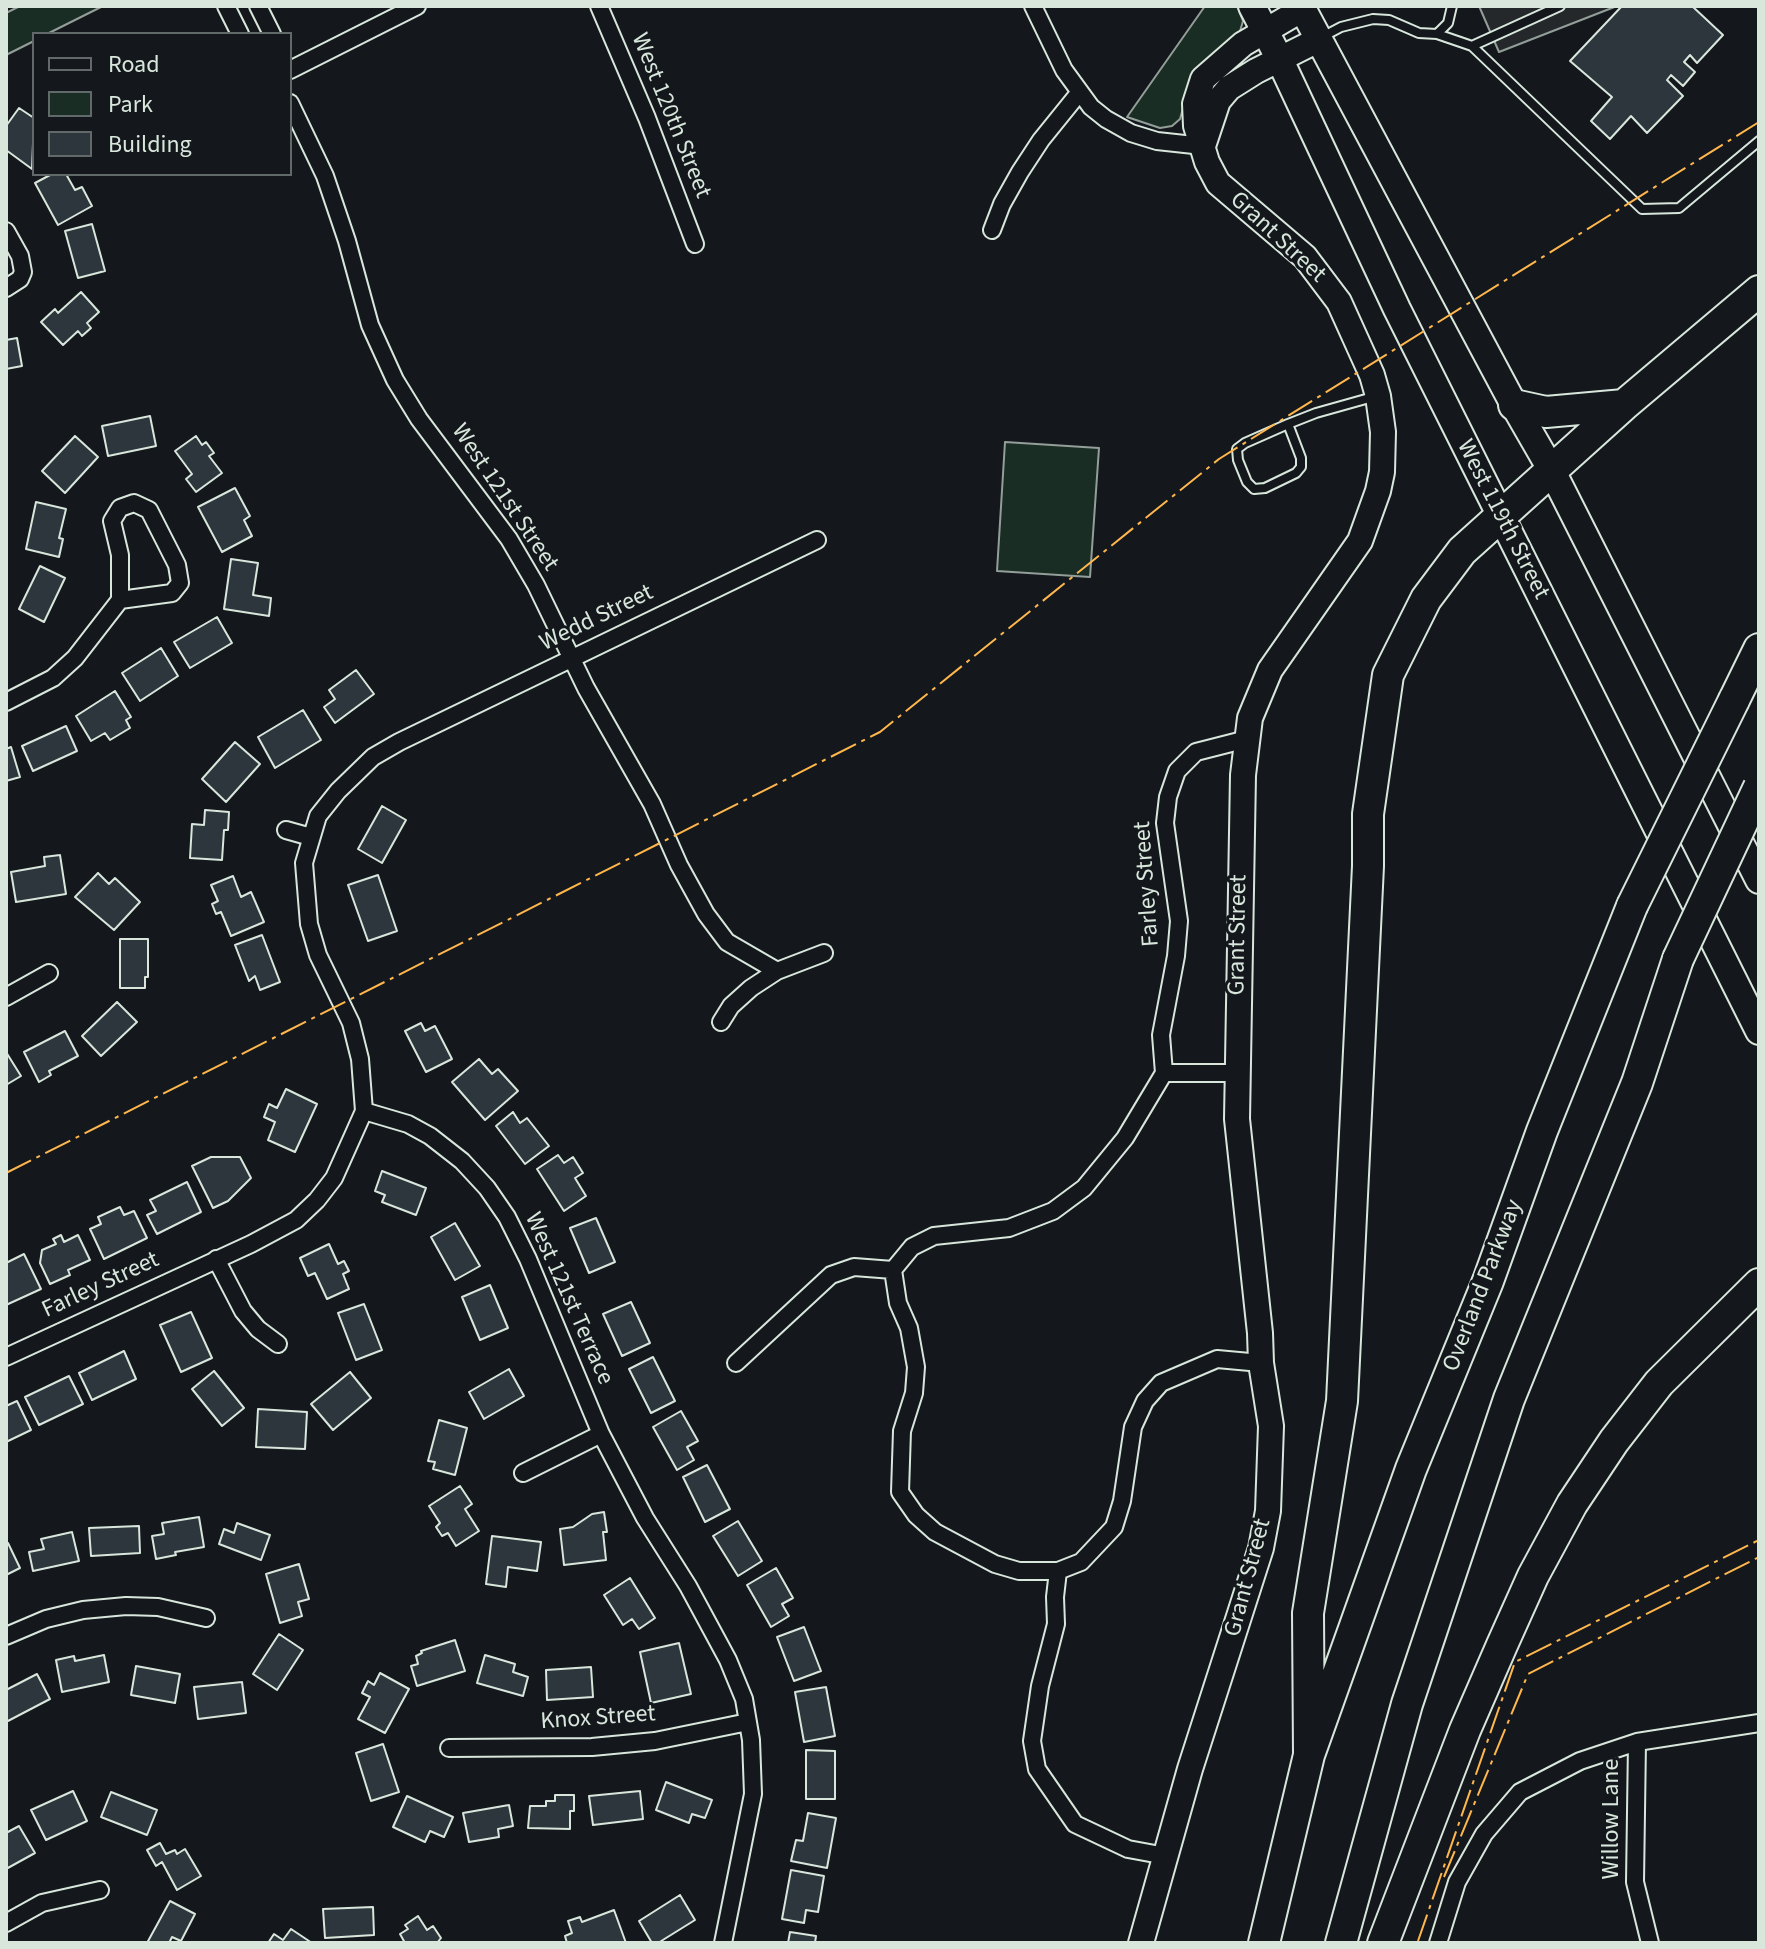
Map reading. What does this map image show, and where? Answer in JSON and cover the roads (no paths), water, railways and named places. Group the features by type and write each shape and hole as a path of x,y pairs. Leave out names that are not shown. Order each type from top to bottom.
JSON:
{"highway":[{"path":"1309,1755 1308,1613 1342,1401 1368,814 1388,675 1426,599 1462,551 1624,405 1759,291"},
{"path":"1514,405 1546,412 1624,405"},
{"name":"Overland Parkway","path":"1264,1943 1309,1755 1411,1469 1488,1281 1542,1131 1632,906 1759,649"},
{"path":"1341,1943 1407,1704 1515,1385 1637,1083 1678,959 1759,787"},
{"path":"1383,1943 1484,1688 1533,1576 1572,1504 1614,1441 1659,1383 1759,1284"}],"main road":[{"name":"West 119th Street","path":"1252,6 1397,309 1759,1031"},
{"path":"1304,7 1318,40 1552,471 1759,880"}],"street":[{"path":"226,6 239,32"},
{"path":"258,6 271,32"},
{"path":"292,69 417,6"},
{"name":"West 120th Street","path":"599,6 647,118 695,244"},
{"path":"1033,6 1064,70 1079,93 1106,119 1131,133 1157,141 1203,146 1218,101 1229,88 1279,58 1318,40"},
{"name":"Grant Street","path":"1141,1943 1190,1769 1248,1590 1268,1511 1271,1426 1261,1363 1237,1119 1243,775 1247,739 1255,701 1270,670 1360,541 1378,491 1383,462 1378,396 1361,350 1330,287 1305,257 1218,183 1207,162 1196,126 1195,104 1203,79 1220,62 1264,30 1304,7"},
{"path":"992,230 1020,172 1079,93"},
{"name":"West 121st Street","path":"292,107 325,176 370,325 395,380 419,419 509,539 536,585 652,804 679,865 706,914 727,942 777,971"},
{"path":"6,231 20,256 23,272 20,279 6,288"},
{"path":"6,702 53,678 75,658 120,600 120,555 112,521 120,508 134,503 149,510 177,565 180,583 172,593 120,600"},
{"name":"Wedd Street","path":"311,837 318,816 338,791 366,762 399,742 817,540"},
{"name":"Farley Street","path":"1164,1073 1161,1035 1176,956 1179,921 1165,823 1168,797 1177,771 1196,752 1247,739"},
{"path":"286,830 311,837 304,863 309,924 318,955 351,1023 360,1059 364,1111"},
{"path":"721,1022 741,997 777,971 824,953"},
{"path":"6,997 49,973"},
{"path":"1237,1073 1164,1073 1125,1138 1084,1188 1067,1201 1026,1223 1009,1228 934,1236 912,1247 893,1270 898,1303 909,1328 916,1367 914,1393 902,1431 900,1492 916,1515 935,1532 995,1564 1019,1571 1058,1571 1081,1562 1114,1527 1122,1501 1133,1427 1145,1401 1161,1383 1217,1359 1261,1363"},
{"name":"Farley Street","path":"6,1357 296,1220 317,1200 340,1167 364,1111"},
{"name":"West 121st Terrace","path":"364,1111 408,1124 430,1136 462,1161 487,1188 507,1217 528,1259 601,1434 645,1518 688,1586 728,1660 744,1699 753,1794 723,1943"},
{"path":"216,1259 243,1311 258,1329 278,1344"},
{"path":"736,1363 831,1275 854,1267 893,1270"},
{"path":"523,1473 601,1434"},
{"path":"1058,1571 1056,1624 1040,1686 1032,1741 1037,1769 1075,1824 1128,1849 1166,1856"},
{"path":"6,1636 59,1616 126,1606 158,1607 206,1618"},
{"name":"Knox Street","path":"449,1748 592,1747 639,1743 748,1722"},
{"path":"1438,1943 1457,1882 1484,1834 1520,1792 1580,1761 1637,1742 1759,1723"},
{"name":"Willow Lane","path":"1637,1742 1635,1882 1650,1943"},
{"path":"6,1923 42,1903 100,1890"}],"lane":[{"path":"1437,34 1448,23 1452,6"},
{"path":"1472,46 1560,6"},
{"path":"1318,40 1341,27 1373,19 1389,20 1419,33 1437,34 1472,46 1642,209 1679,208 1759,141"},
{"path":"1288,424 1301,458 1301,467 1296,473 1265,488 1254,489 1247,482 1238,460 1237,449 1245,443 1288,424 1326,410 1378,396"}]}
